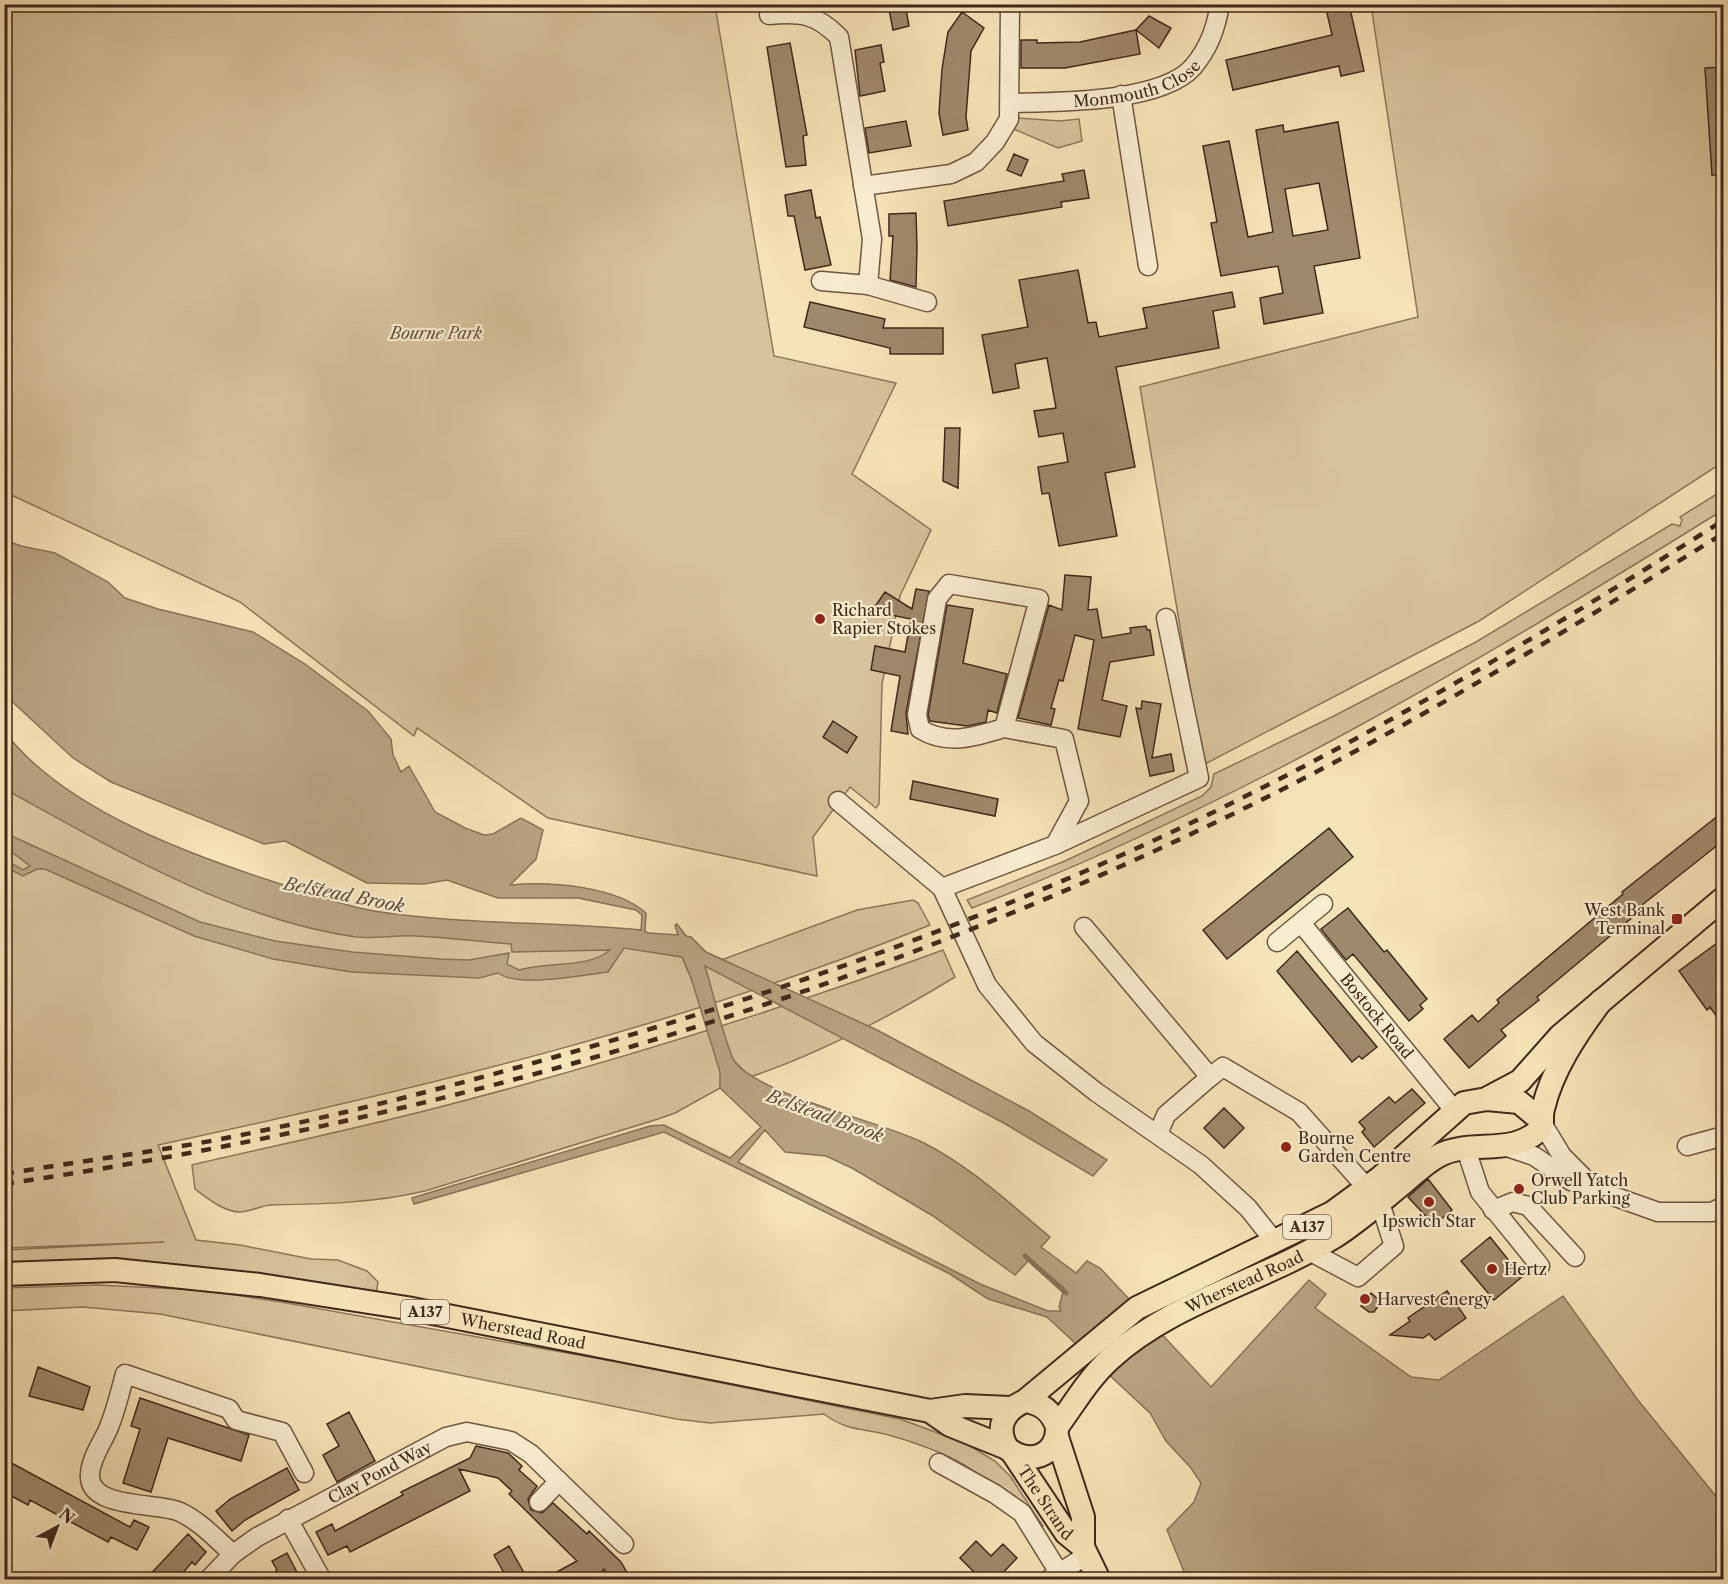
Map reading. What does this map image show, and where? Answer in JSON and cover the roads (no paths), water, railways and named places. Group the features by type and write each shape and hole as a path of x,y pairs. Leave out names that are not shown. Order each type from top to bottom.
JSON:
{"main road":[{"name":"Wherstead Road","path":"1487,1099 1520,1081 1560,1036 1724,898"},
{"name":"Wherstead Road","path":"1018,1405 1137,1308 1373,1195 1438,1155 1466,1149 1504,1146 1531,1137 1542,1122 1542,1111 1557,1071 1582,1026 1600,1001"},
{"name":"Wherstead Road","path":"1010,1452 1023,1458 1042,1455 1094,1376 1110,1359 1154,1326 1309,1251 1335,1236 1454,1110 1464,1103 1487,1099 1520,1102 1542,1122"},
{"name":"Wherstead Road","path":"4,1274 115,1270 260,1285 407,1308 930,1411"},
{"name":"A137","path":"930,1411 965,1406 1018,1405 1034,1402 1047,1409 1057,1432"},
{"path":"1010,1452 1000,1428 1018,1405"},
{"name":"A137","path":"930,1411 950,1425 1010,1452"},
{"name":"The Strand","path":"1057,1432 1083,1517 1085,1551"},
{"name":"The Strand","path":"1010,1452 1066,1533 1085,1551 1099,1580"}],"street":[{"path":"863,186 951,174 976,162 995,142 1009,119 1011,103 1010,4"},
{"name":"Monmouth Close","path":"1011,103 1084,102 1160,87 1192,68 1215,34 1220,4"},
{"path":"769,15 796,14 814,17 839,37 872,239 868,285"},
{"path":"1121,95 1148,266"},
{"path":"821,281 868,285 927,302"},
{"path":"1004,728 1039,599 948,584 937,599 917,715 920,729 935,738 965,740 1004,728 1064,739 1079,801 1055,844"},
{"path":"942,888 1055,844 1199,778 1166,618"},
{"path":"838,801 942,888 987,985 1014,1021 1053,1060 1158,1134 1227,1188 1248,1208 1275,1242"},
{"path":"1277,942 1323,904"},
{"name":"Bostock Road","path":"1301,922 1454,1110"},
{"path":"1084,927 1210,1077"},
{"path":"1158,1134 1166,1114 1223,1067 1299,1112 1373,1195 1394,1246 1358,1277 1309,1251"},
{"path":"1542,1122 1562,1156 1595,1190"},
{"path":"1687,1146 1724,1136"},
{"path":"1504,1146 1534,1156 1571,1181 1658,1212 1720,1214"},
{"path":"1466,1149 1480,1192 1540,1266"},
{"path":"1493,1210 1513,1202 1527,1206 1575,1257"},
{"path":"233,1554 198,1522 177,1510 117,1501 95,1488 90,1477 92,1464 110,1426 125,1374 229,1408 236,1420 282,1432 304,1473"},
{"name":"Clay Pond Way","path":"208,1580 233,1554 288,1518 446,1437 467,1432 511,1440 531,1454 624,1544"},
{"path":"939,1463 995,1494 1022,1513 1053,1575 1085,1551"},
{"path":"539,1502 559,1481"},
{"path":"288,1518 322,1580"}],"water":[{"path":"5,540 55,553 108,582 125,598 158,609 253,632 305,664 368,711 391,739 393,755 401,772 409,766 435,812 484,835 493,834 521,818 543,830 536,859 510,885 543,884 581,887 618,897 646,913 645,931 648,933 678,935 675,925 677,924 686,936 691,937 706,952 877,1030 1029,1111 1107,1160 1093,1176 1002,1122 705,966 731,1055 748,1074 794,1096 922,1142 956,1162 989,1186 1050,1237 1041,1247 1076,1273 1087,1261 1100,1268 1211,1387 1309,1280 1326,1294 1315,1308 1411,1377 1439,1380 1563,1296 1637,1399 1723,1505 1723,1579 1187,1579 1167,1530 1194,1502 1201,1483 1191,1468 1166,1441 1150,1413 1047,1317 988,1299 950,1274 664,1132 414,1204 412,1198 650,1126 664,1125 730,1158 761,1127 720,1088 720,1072 691,978 682,957 624,948 608,972 535,980 520,980 498,973 479,978 351,972 273,959 194,936 45,869 37,869 23,876 5,867 5,860 23,870 30,866 5,847 5,833 200,922 275,941 352,952 440,959 469,960 509,953 507,964 519,970 590,960 610,950 512,952 511,944 439,937 356,937 311,928 266,915 222,899 135,860 12,793 5,785 4,731 29,759 60,784 95,807 133,827 212,861 330,900 374,911 440,919 641,930 642,915 636,910 578,898 498,898 447,880 424,884 367,883 285,841 264,844 111,782 73,758 5,695","holes":["765,1130 785,1152 826,1156 852,1168 933,1216 1015,1275 1030,1259 1064,1288 1059,1307 1061,1311 1048,1311 980,1284 738,1162"]}],"waterway":[{"name":"Belstead Brook","path":"1025,1256 1066,1293"}],"railway":[{"path":"4,1174 216,1140 438,1089 569,1053 723,1006 950,926 1025,897 1172,832 1314,761 1521,645 1724,520"},
{"path":"4,1184 169,1157 334,1123 497,1084 659,1038 818,986 975,928 1130,862 1338,761 1505,666 1724,533"}],"place":[{"name":"Richard Rapier Stokes","path":"820,619"},
{"name":"West Bank Terminal","path":"1677,919"},
{"name":"Bourne Garden Centre","path":"1286,1147"},
{"name":"Orwell Yatch Club Parking","path":"1519,1189"},
{"name":"Ipswich Star","path":"1429,1202"},
{"name":"Hertz","path":"1492,1269"},
{"name":"Harvest energy","path":"1365,1299"}],"park label":[{"name":"Bourne Park","path":"436,333"}]}
